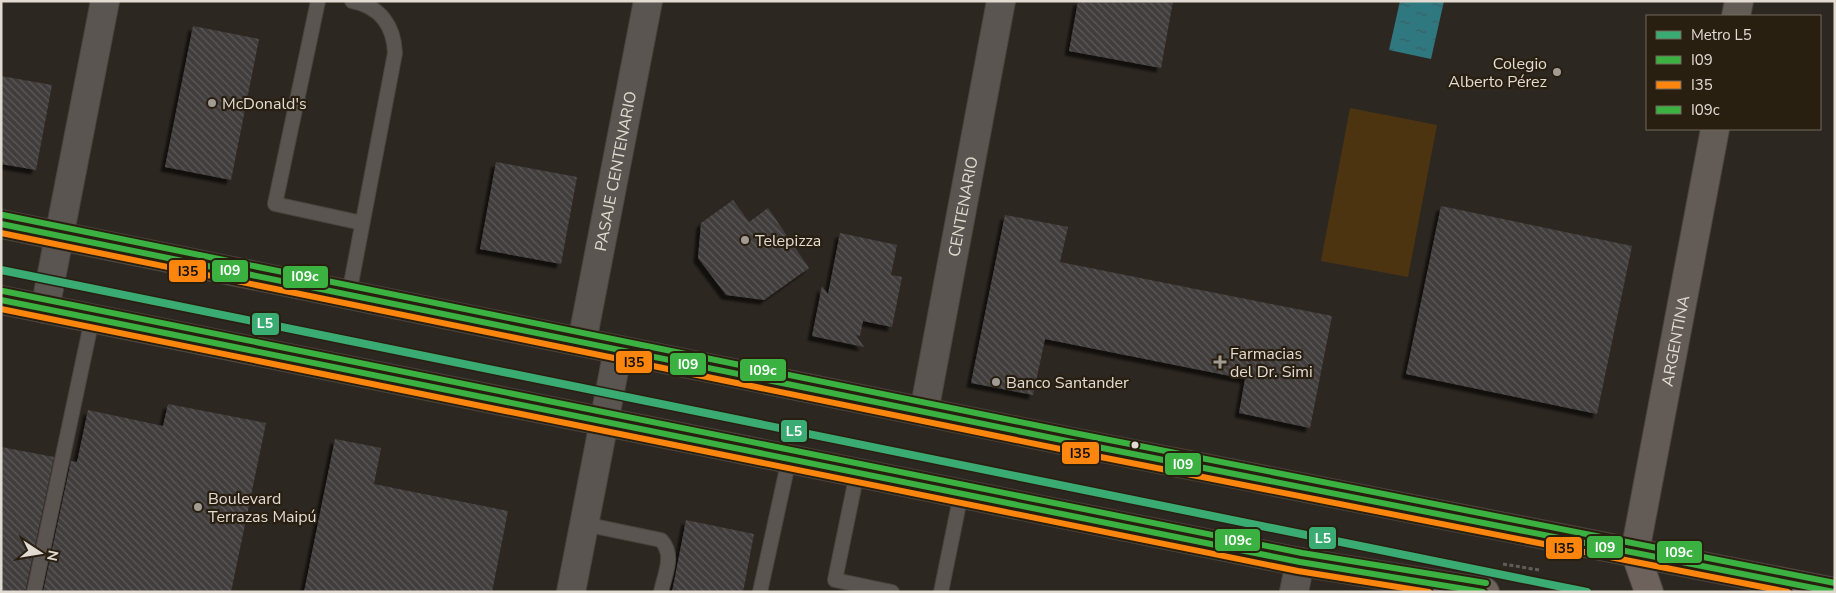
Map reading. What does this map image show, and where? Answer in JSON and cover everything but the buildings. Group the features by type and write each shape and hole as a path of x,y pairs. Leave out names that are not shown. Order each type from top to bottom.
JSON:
{"main road":[{"path":"1736,15 1739,1"},
{"name":"ARGENTINA","path":"1635,552 1715,130"},
{"path":"1,224 924,412 1835,592"},
{"path":"1,300 1300,562 1485,592"},
{"path":"1635,552 1649,592"}],"street":[{"path":"45,309 105,1"},
{"name":"PASAJE CENTENARIO","path":"582,342 648,1"},
{"name":"CENTENARIO","path":"924,412 1001,1"},
{"path":"571,592 618,350"},
{"path":"1294,592 1300,562"}],"lane":[{"path":"318,1 275,204 362,223"},
{"path":"349,294 395,53 392,33 382,16 371,7 352,1"},
{"path":"34,592 92,319"},
{"path":"760,592 788,459"},
{"path":"857,473 835,580 892,592"},
{"path":"941,592 961,494"},
{"path":"584,524 661,540 668,548 669,554 661,592"}],"shaded area":[{"path":"1350,108 1437,125 1408,277 1321,261"}],"water":[{"path":"1400,1 1444,1 1431,59 1389,50"}],"metro line":[{"name":"L5","path":"1,270 1587,592"}],"transit line":[{"name":"I09c","path":"3,215 1074,433 1835,583"},
{"name":"I09","path":"1,224 1072,442 1834,592"},
{"name":"I35","path":"1,233 1070,451 1788,592"},
{"name":"I09c","path":"3,291 1302,553 1486,583"},
{"name":"I09","path":"1,300 1300,562 1483,592"},
{"name":"I35","path":"1,309 1298,571 1429,592"}],"place":[{"name":"Colegio Alberto Pérez","path":"1557,72"},
{"name":"McDonald's","path":"212,103"},
{"name":"Telepizza","path":"745,240"},
{"name":"Farmacias del Dr. Simi","path":"1220,362"},
{"name":"Banco Santander","path":"996,382"},
{"name":"Boulevard Terrazas Maipú","path":"198,507"}]}
